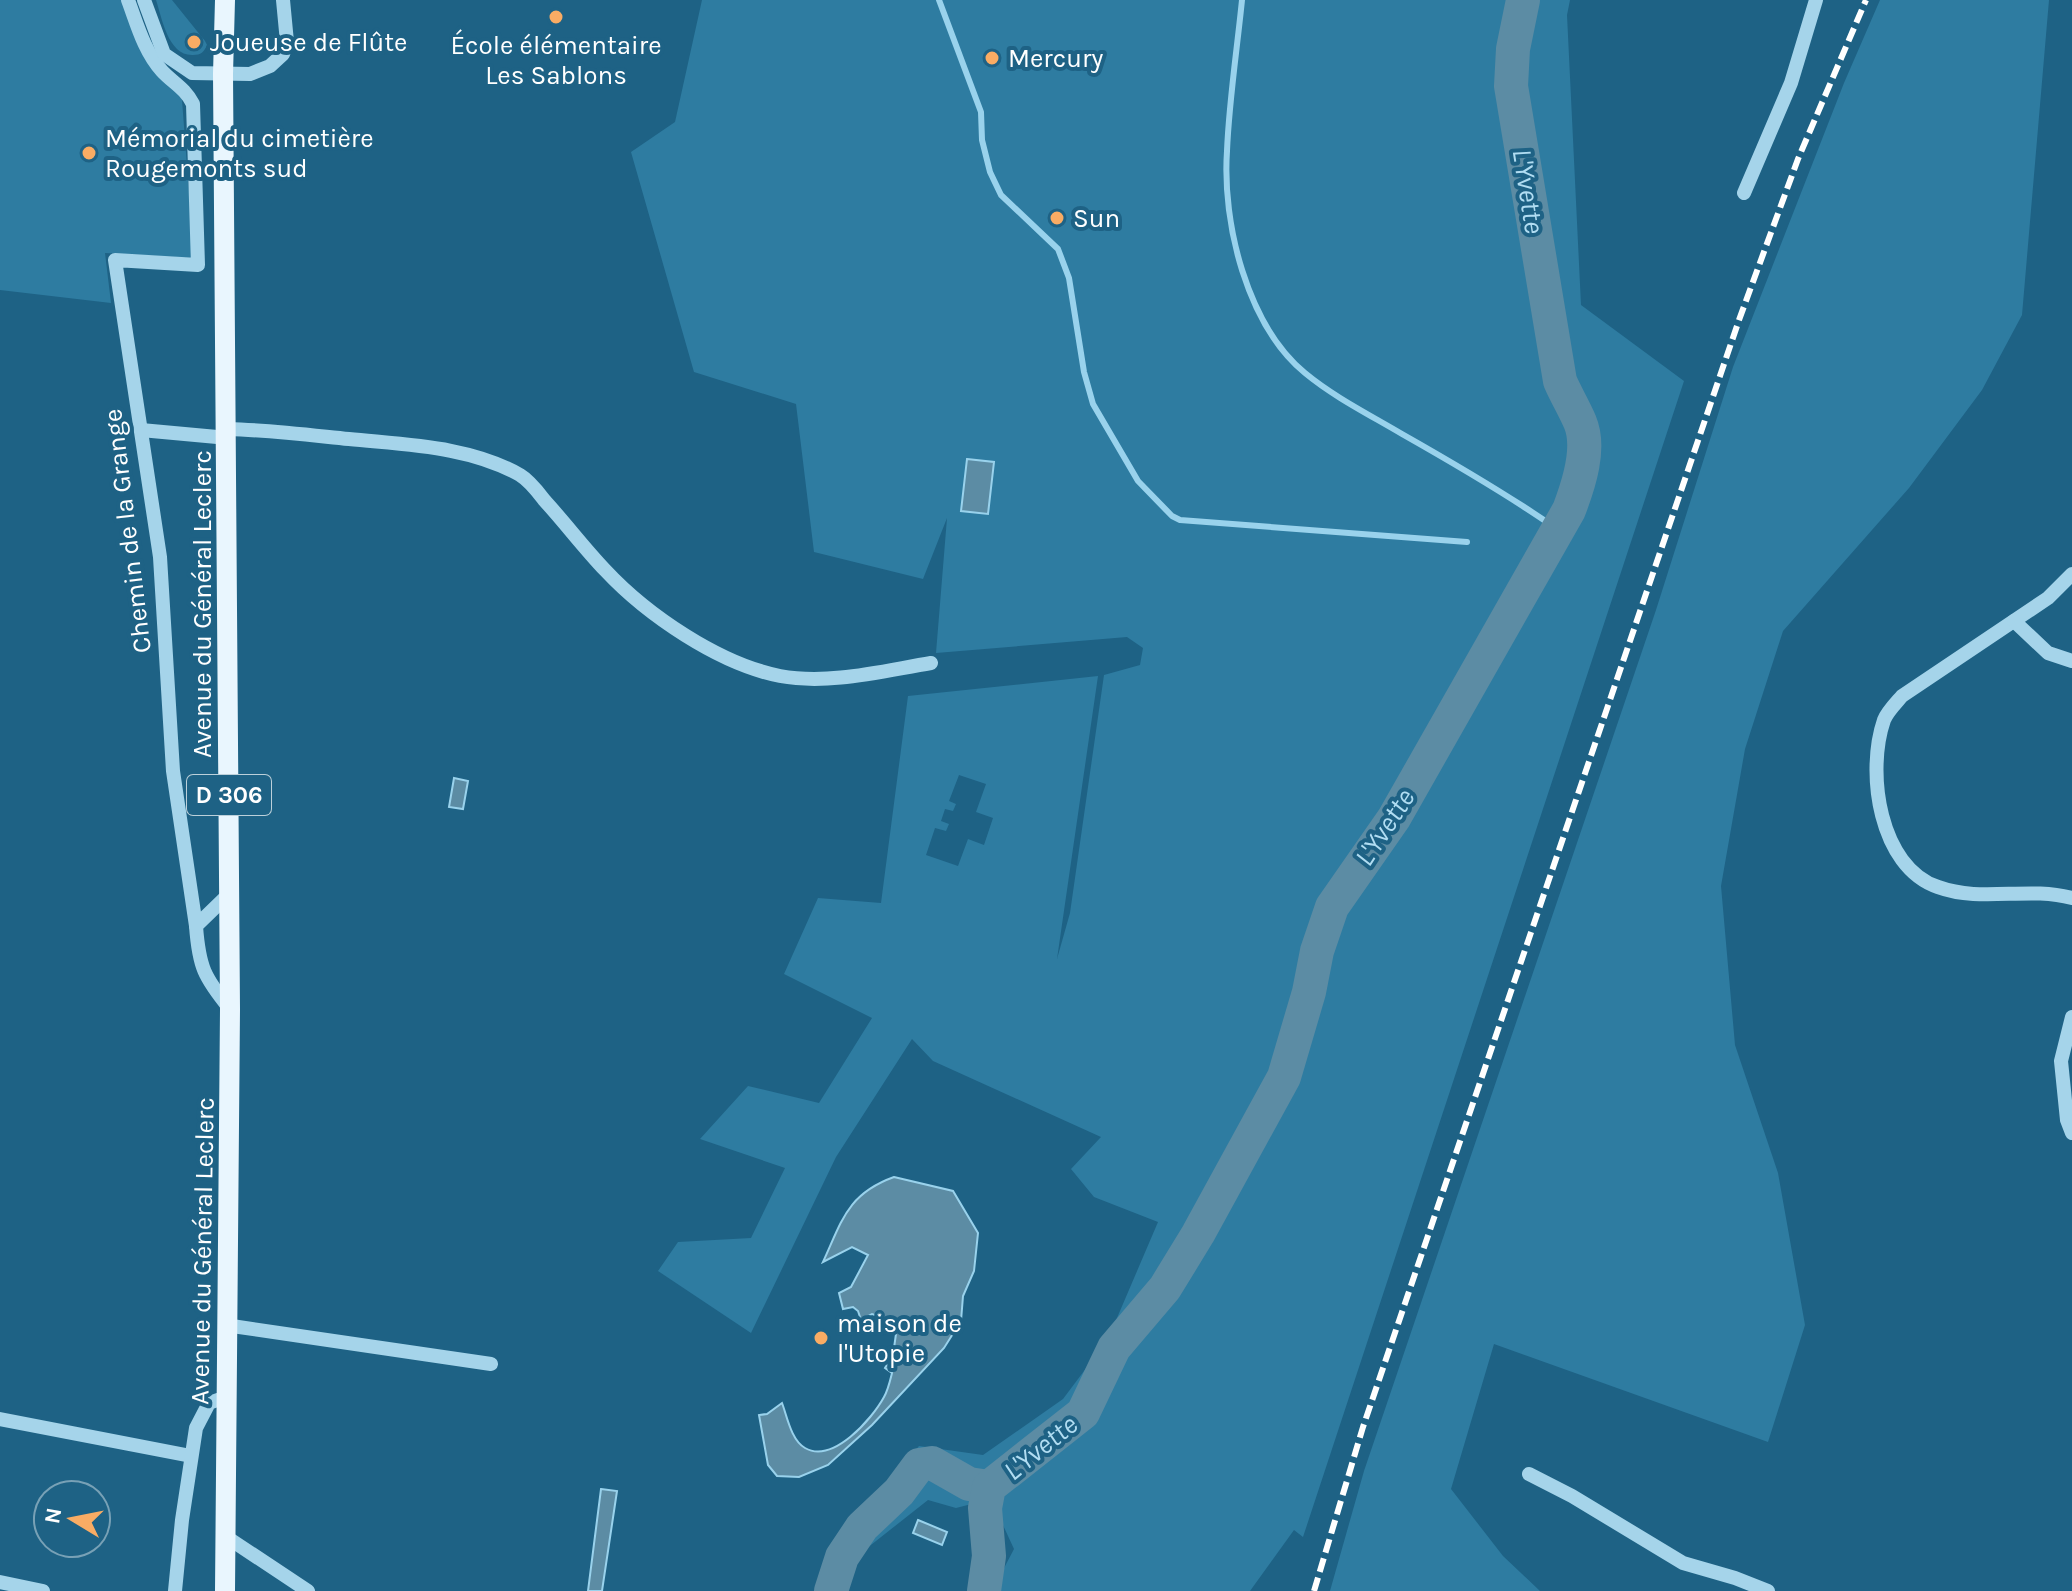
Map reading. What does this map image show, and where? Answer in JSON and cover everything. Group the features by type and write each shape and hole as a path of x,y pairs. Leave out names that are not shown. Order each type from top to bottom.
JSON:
{"main road":[{"name":"Avenue du Général Leclerc","path":"225,0 223,74 230,893 225,1591"}],"street":[{"name":"Chemin de la Grange","path":"128,0 143,42 162,71 181,85 193,104 198,265 115,260 160,557 173,771 200,964 208,981 230,1009"},
{"path":"144,0 164,54 192,73 223,74 250,74 270,66 283,54 287,42 283,0"},
{"path":"1744,193 1791,83 1816,0"},
{"path":"141,430 420,446 471,455 499,464 525,478 604,570 633,596 663,620 712,650 747,666 781,676 825,678 931,663"},
{"path":"2072,574 2048,598 1902,696 1884,718 1875,764 1878,800 1886,830 1910,870 1935,887 1974,896 2023,892 2072,898"},
{"path":"2014,621 2048,653 2072,661"},
{"path":"196,926 230,893"},
{"path":"2072,1017 2061,1061 2067,1120 2072,1133"},
{"path":"225,1325 491,1364"},
{"path":"175,1591 196,1428 209,1403 226,1397"},
{"path":"0,1419 191,1456"},
{"path":"1529,1474 1572,1496 1683,1563 1768,1591"},
{"path":"225,1536 308,1591"},
{"path":"0,1582 43,1591"}],"shaded area":[{"path":"0,0 123,0 182,100 194,258 105,253 111,303 0,290"},
{"path":"156,0 172,0 205,41 207,45 202,53 184,54 172,43"},
{"path":"702,0 1570,0 1567,15 1581,305 1684,381 1303,1537 1294,1530 1250,1591 992,1591 1014,1549 991,1499 956,1508 928,1500 857,1556 847,1591 824,1591 834,1547 919,1446 983,1455 1063,1399 1108,1339 1158,1222 1094,1197 1071,1169 1101,1137 933,1061 912,1039 836,1157 751,1333 658,1271 678,1242 751,1238 785,1168 700,1139 748,1086 819,1103 872,1018 784,974 818,898 881,903 908,696 1098,676 1057,959 1070,913 1104,675 1140,665 1143,648 1127,637 936,653 947,518 923,579 814,552 796,404 694,372 631,152 675,122","holes":["959,775 986,784 976,812 993,818 984,845 968,839 958,866 926,855 935,828 946,831 949,824 941,821 945,809 953,811 956,804 949,801"]},
{"path":"1880,0 2049,0 2022,315 1982,390 1909,488 1783,631 1745,749 1721,886 1735,1045 1778,1173 1805,1325 1768,1442 1494,1344 1451,1489 1503,1556 1540,1591 1330,1591 1364,1471 1656,610 1733,367 1844,83"},
{"path":"967,459 994,462 988,514 961,511"},
{"path":"454,778 468,781 463,809 449,807"},
{"path":"894,1177 953,1191 978,1233 974,1271 963,1296 961,1321 944,1348 872,1425 828,1465 799,1477 777,1476 768,1465 759,1415 767,1414 782,1403 800,1444 816,1451 827,1450 839,1445 861,1427 887,1391 892,1373 885,1368 893,1355 896,1334 885,1318 872,1314 861,1320 853,1307 843,1309 839,1293 851,1287 868,1255 852,1247 823,1262 848,1210 866,1192"},
{"path":"601,1489 617,1491 602,1591 588,1591"},
{"path":"918,1520 947,1532 942,1545 913,1533"}],"waterway":[{"path":"939,0 981,112 982,140 990,172 1001,195 1058,249 1069,278 1084,372 1093,404 1138,481 1172,516 1180,520 1467,542"},
{"path":"1242,0 1229,113 1229,209 1242,271 1268,328 1285,353 1328,390 1481,480 1557,529"},
{"name":"L'Yvette","path":"984,1591 989,1556 985,1508 989,1487 1083,1413 1114,1348 1165,1288 1198,1234 1284,1077 1309,992 1317,951 1332,907 1394,818 1569,510 1582,466 1584,443 1578,417 1560,381 1511,86 1513,49 1523,0"},
{"path":"831,1591 842,1557 862,1527 899,1492 919,1465 932,1463 969,1484 989,1487"}],"railway":[{"path":"1314,1591 1363,1427 1739,320 1798,159 1866,0"}],"place":[{"name":"École élémentaire Les Sablons","path":"556,17"},
{"name":"Joueuse de Flûte","path":"194,42"},
{"name":"Mercury","path":"992,58"},
{"name":"Mémorial du cimetière Rougemonts sud","path":"89,153"},
{"name":"Sun","path":"1057,218"},
{"name":"maison de l'Utopie","path":"821,1338"}]}
